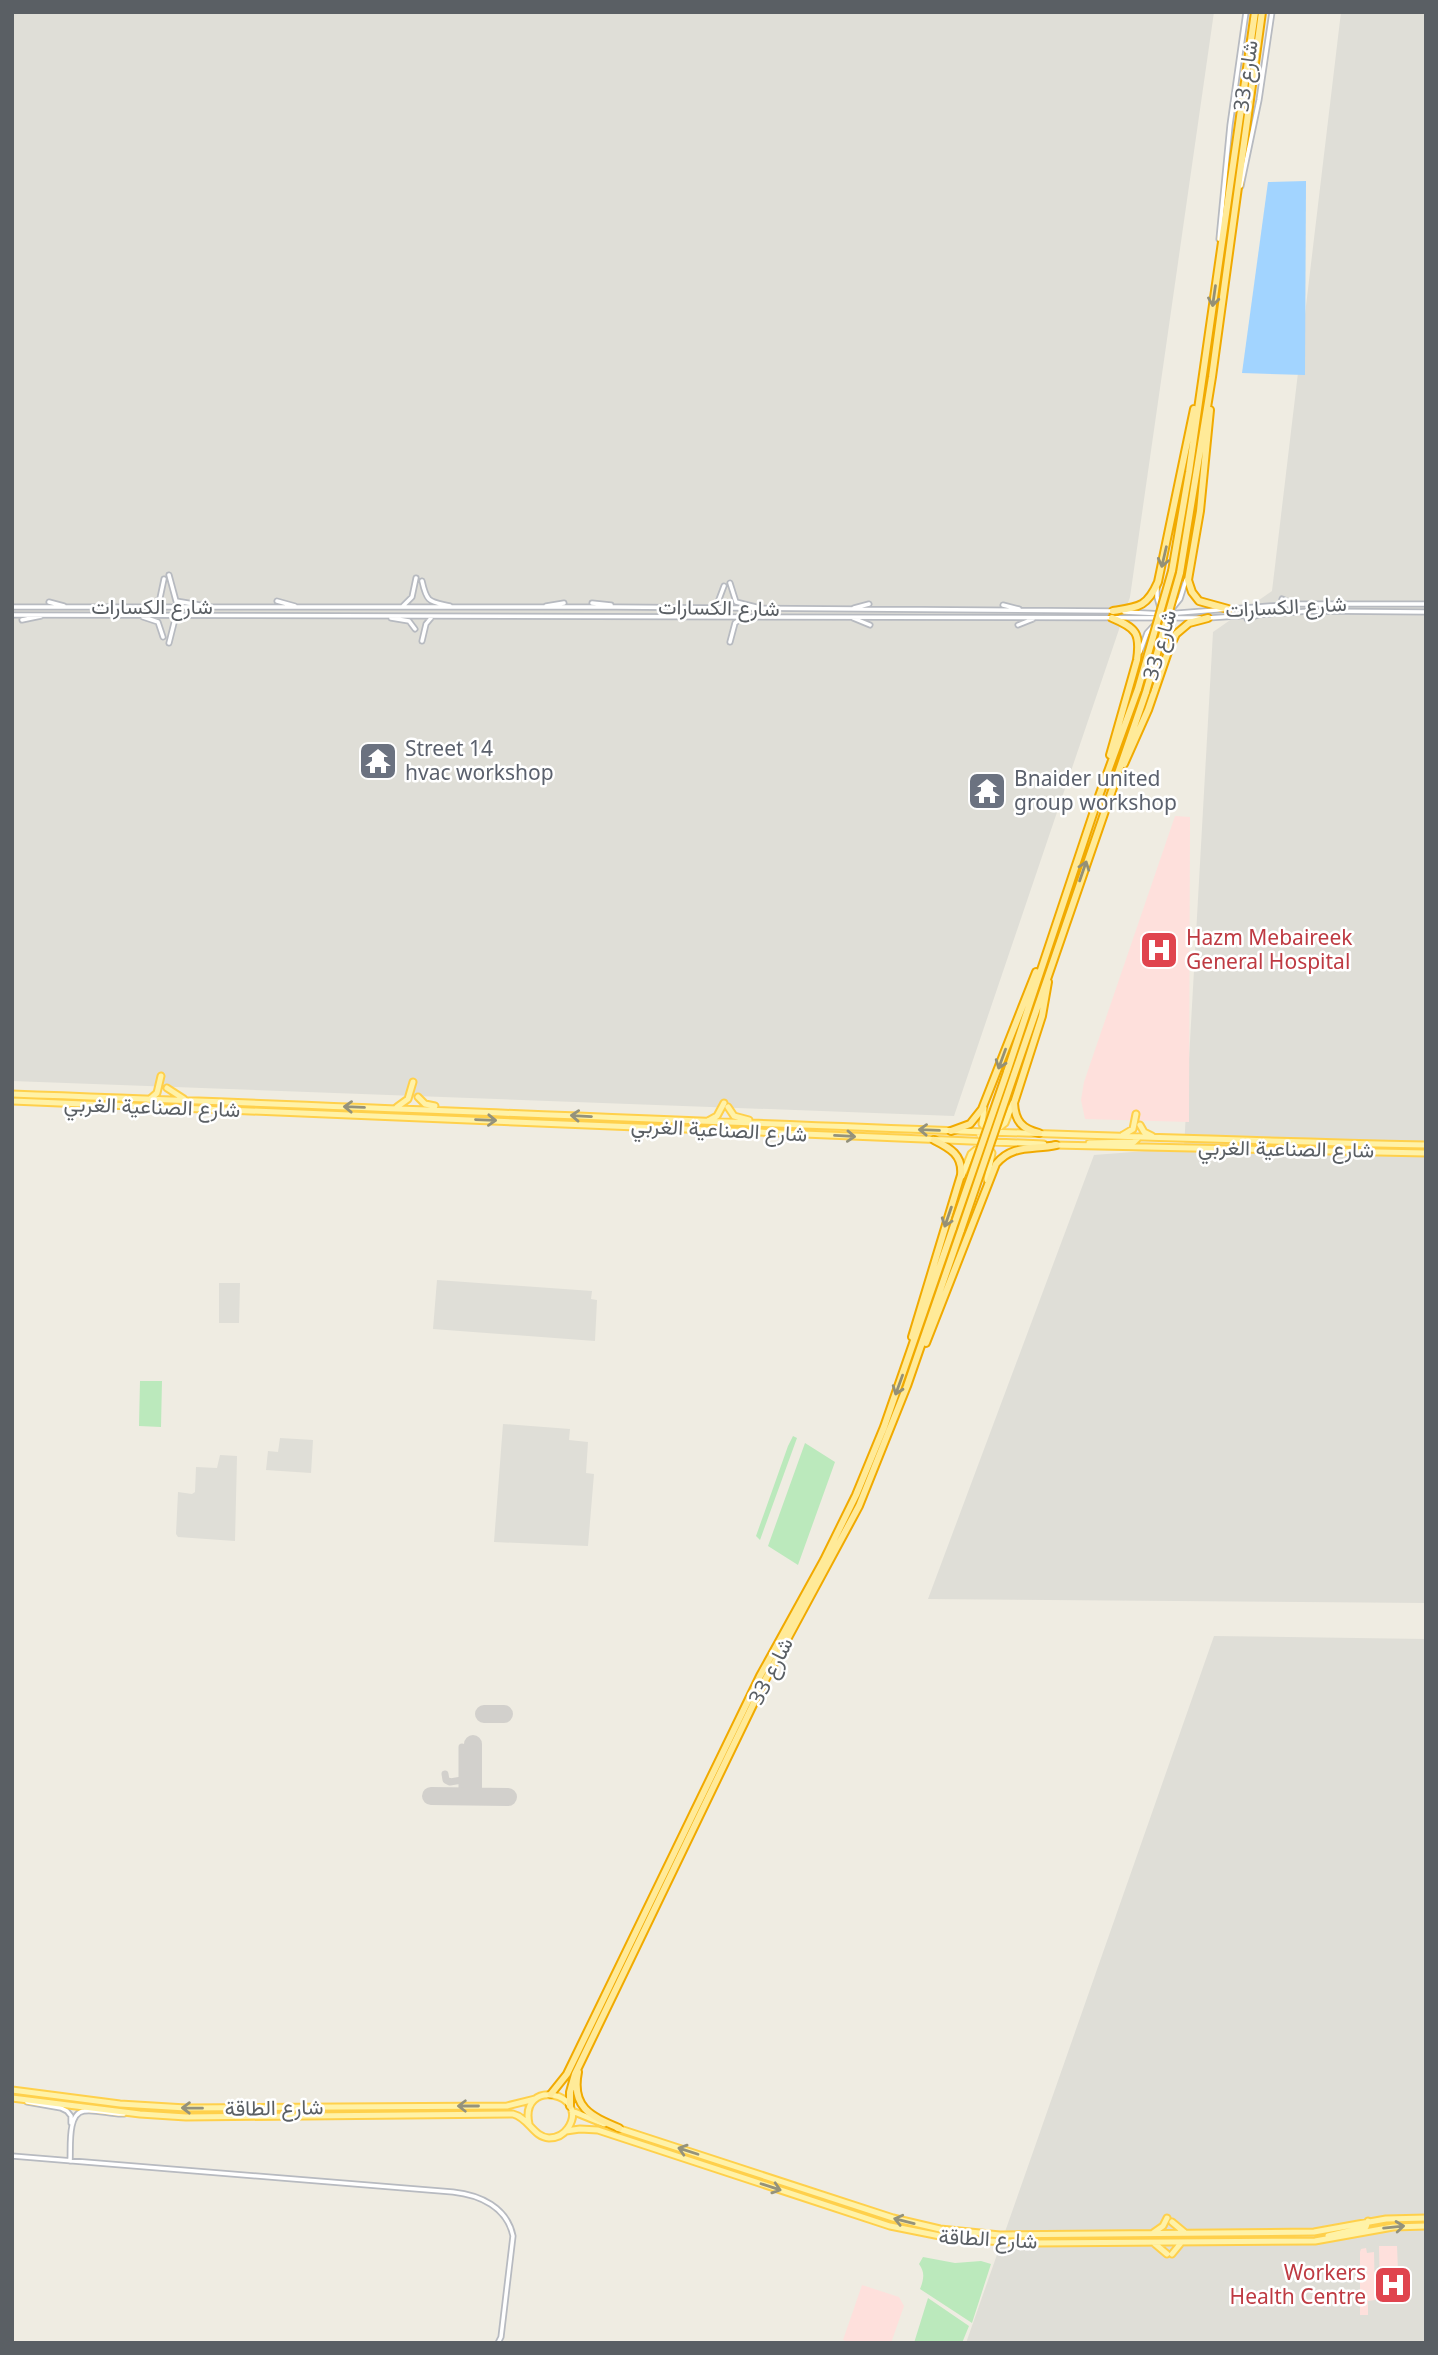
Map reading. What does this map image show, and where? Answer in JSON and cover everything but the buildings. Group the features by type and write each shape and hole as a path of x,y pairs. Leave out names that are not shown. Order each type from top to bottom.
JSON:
{"highway":[{"name":"شارع 33","path":"1176,572 1255,12"},
{"name":"شارع 33","path":"1011,1074 1112,788 1176,572 1212,377 1262,12"},
{"path":"1112,615 1143,605 1152,596 1158,582 1203,370"},
{"path":"1212,377 1200,511 1189,571 1190,588 1196,598 1206,605 1228,609"},
{"path":"1103,784 1139,645 1136,633 1112,615"},
{"path":"1112,788 1144,719 1169,649 1182,627 1208,618"},
{"name":"شارع 33","path":"1011,1074 1047,951 1103,784 1142,691"},
{"path":"951,1131 970,1125 984,1105 1047,951"},
{"path":"1039,1133 1026,1130 1014,1110 1042,1016 1048,970"},
{"path":"957,1229 1011,1074"},
{"path":"909,1356 914,1329 961,1175 960,1161 954,1151 934,1140"},
{"path":"907,1386 922,1354 994,1167 1007,1154 1020,1148 1056,1145"},
{"name":"شارع 33","path":"551,2094 569,2070 760,1676 841,1528 870,1461 957,1229"},
{"name":"شارع 33","path":"571,2109 572,2083 584,2056 757,1695 859,1506 907,1386 957,1229"},
{"path":"584,2056 576,2084 581,2103 592,2116 619,2128"}],"main road":[{"path":"149,1100 157,1093 161,1076"},
{"path":"395,1108 408,1099 413,1082"},
{"path":"167,1088 186,1100"},
{"name":"شارع الصناعية الغربي","path":"12,1094 978,1132 992,1135 999,1132 1120,1136 1137,1141 1155,1138 1426,1145"},
{"path":"418,1097 428,1105 455,1111"},
{"path":"957,1190 971,1154 1005,1123 1016,1097"},
{"name":"شارع الصناعية الغربي","path":"12,1101 1000,1143 1082,1145 1098,1141 1137,1141 1426,1153"},
{"path":"706,1122 717,1116 726,1105 736,1118 765,1124"},
{"path":"984,1105 984,1129 1000,1143"},
{"path":"524,1114 544,1109"},
{"path":"1120,1136 1133,1129 1136,1114"},
{"path":"852,1128 871,1123"},
{"path":"1140,1125 1145,1133 1155,1138"},
{"path":"978,1132 992,1150 993,1158 983,1193"},
{"name":"شارع الطاقة","path":"12,2090 120,2104 186,2108 507,2106 535,2099"},
{"path":"551,2094 564,2099 571,2109 570,2124 566,2131 556,2137 545,2137 536,2132 529,2123 530,2108 535,2099 551,2094"},
{"name":"شارع الطاقة","path":"14,2098 140,2114 205,2117 508,2114 518,2116 529,2123"},
{"name":"شارع الطاقة","path":"571,2109 587,2119 916,2224 954,2231 1000,2235 1314,2232 1368,2221 1426,2218"},
{"name":"شارع الطاقة","path":"566,2131 598,2130 914,2232 983,2242 1315,2241 1393,2227 1426,2226"},
{"path":"1149,2234 1170,2220 1187,2233"},
{"path":"1315,2241 1366,2227 1368,2221"},
{"path":"1104,2242 1163,2238 1172,2234"},
{"path":"1167,2242 1175,2236 1219,2234"},
{"path":"1151,2242 1169,2254 1184,2241"}],"street":[{"name":"شارع 33","path":"1219,265 1230,125 1246,12"},
{"name":"شارع 33","path":"1237,198 1250,148 1272,12"},
{"path":"1137,660 1147,633 1180,599 1189,571"},
{"path":"169,575 176,601 203,604 207,607"},
{"path":"400,607 410,601 416,578"},
{"path":"149,607 158,601 164,579"},
{"path":"422,581 429,601 456,607"},
{"path":"1158,582 1157,602 1171,629 1169,649"},
{"path":"730,583 736,602 762,609"},
{"path":"709,609 718,602 724,586"},
{"path":"1282,598 1296,604"},
{"path":"277,601 301,607"},
{"path":"49,602 66,607"},
{"path":"227,607 234,602"},
{"path":"539,608 564,603"},
{"path":"592,603 616,607"},
{"path":"849,609 869,604"},
{"path":"1003,604 1024,611"},
{"name":"شارع الكسارات","path":"1164,616 1296,604 1426,604"},
{"name":"شارع الكسارات","path":"12,607 849,609 1024,611 1208,618 1264,613 1426,612"},
{"path":"1247,619 1264,613"},
{"name":"شارع الكسارات","path":"12,615 1035,618 1112,615"},
{"path":"22,620 44,615"},
{"path":"137,615 158,622 163,637"},
{"path":"422,641 427,620 440,615"},
{"path":"379,616 409,621 415,629"},
{"path":"169,643 175,619 185,617"},
{"path":"244,617 253,621"},
{"path":"588,621 599,617"},
{"path":"730,642 735,623 747,617"},
{"path":"848,617 870,625"},
{"path":"1018,625 1035,618"},
{"name":"شارع الطاقة","path":"14,2098 61,2108 69,2113 69,2161"},
{"name":"شارع الطاقة","path":"69,2161 73,2121 79,2112 140,2114"},
{"path":"12,2156 459,2192 494,2205 513,2232 498,2343"}],"shaded area":[{"path":"12,12 1214,12 1130,597 954,1116 12,1081"},
{"path":"1341,12 1426,12 1426,1603 928,1599 1094,1155 1184,1148 1213,632 1272,591"},
{"name":"Hazm Mebaireek General Hospital","path":"1175,816 1190,817 1189,1122 1085,1119 1081,1100 1084,1082"},
{"path":"437,1280 592,1291 591,1299 597,1300 595,1341 433,1329"},
{"path":"219,1283 240,1283 239,1323 219,1323"},
{"path":"503,1424 570,1429 569,1440 588,1442 586,1473 594,1474 588,1546 494,1542"},
{"path":"280,1438 313,1440 311,1473 266,1470 268,1451 278,1452"},
{"path":"220,1455 237,1456 235,1541 178,1537 178,1492 195,1492 196,1467 217,1468"},
{"path":"1214,1636 1426,1639 1426,2343 966,2343"},
{"path":"1379,2246 1397,2246 1399,2295 1380,2296"},
{"path":"1366,2248 1367,2253 1374,2252 1375,2300 1368,2301 1368,2315 1360,2315 1360,2252"},
{"path":"862,2285 899,2297 904,2306 891,2343 852,2343 843,2340"}],"green space":[{"path":"140,1381 162,1381 161,1427 139,1426"},
{"path":"793,1436 797,1438 760,1540 756,1536"},
{"path":"805,1443 835,1462 798,1565 768,1546"},
{"path":"923,2257 955,2263 981,2261 991,2264 972,2323 920,2289 923,2276 919,2264"},
{"path":"928,2298 969,2326 962,2343 914,2343"}],"water":[{"path":"1306,181 1305,375 1242,373 1268,182"}],"taxiway":[{"path":"462,1747 462,1797"},
{"path":"445,1774 446,1780 450,1782 462,1780"}],"runway":[{"path":"484,1714 504,1714"},
{"path":"473,1744 473,1795"},
{"path":"431,1796 508,1797"}],"place":[{"name":"Street 14 hvac workshop","path":"378,761"},
{"name":"Bnaider united group workshop","path":"987,791"},
{"name":"Hazm Mebaireek General Hospital","path":"1159,950"},
{"name":"Workers Health Centre","path":"1393,2285"}]}
